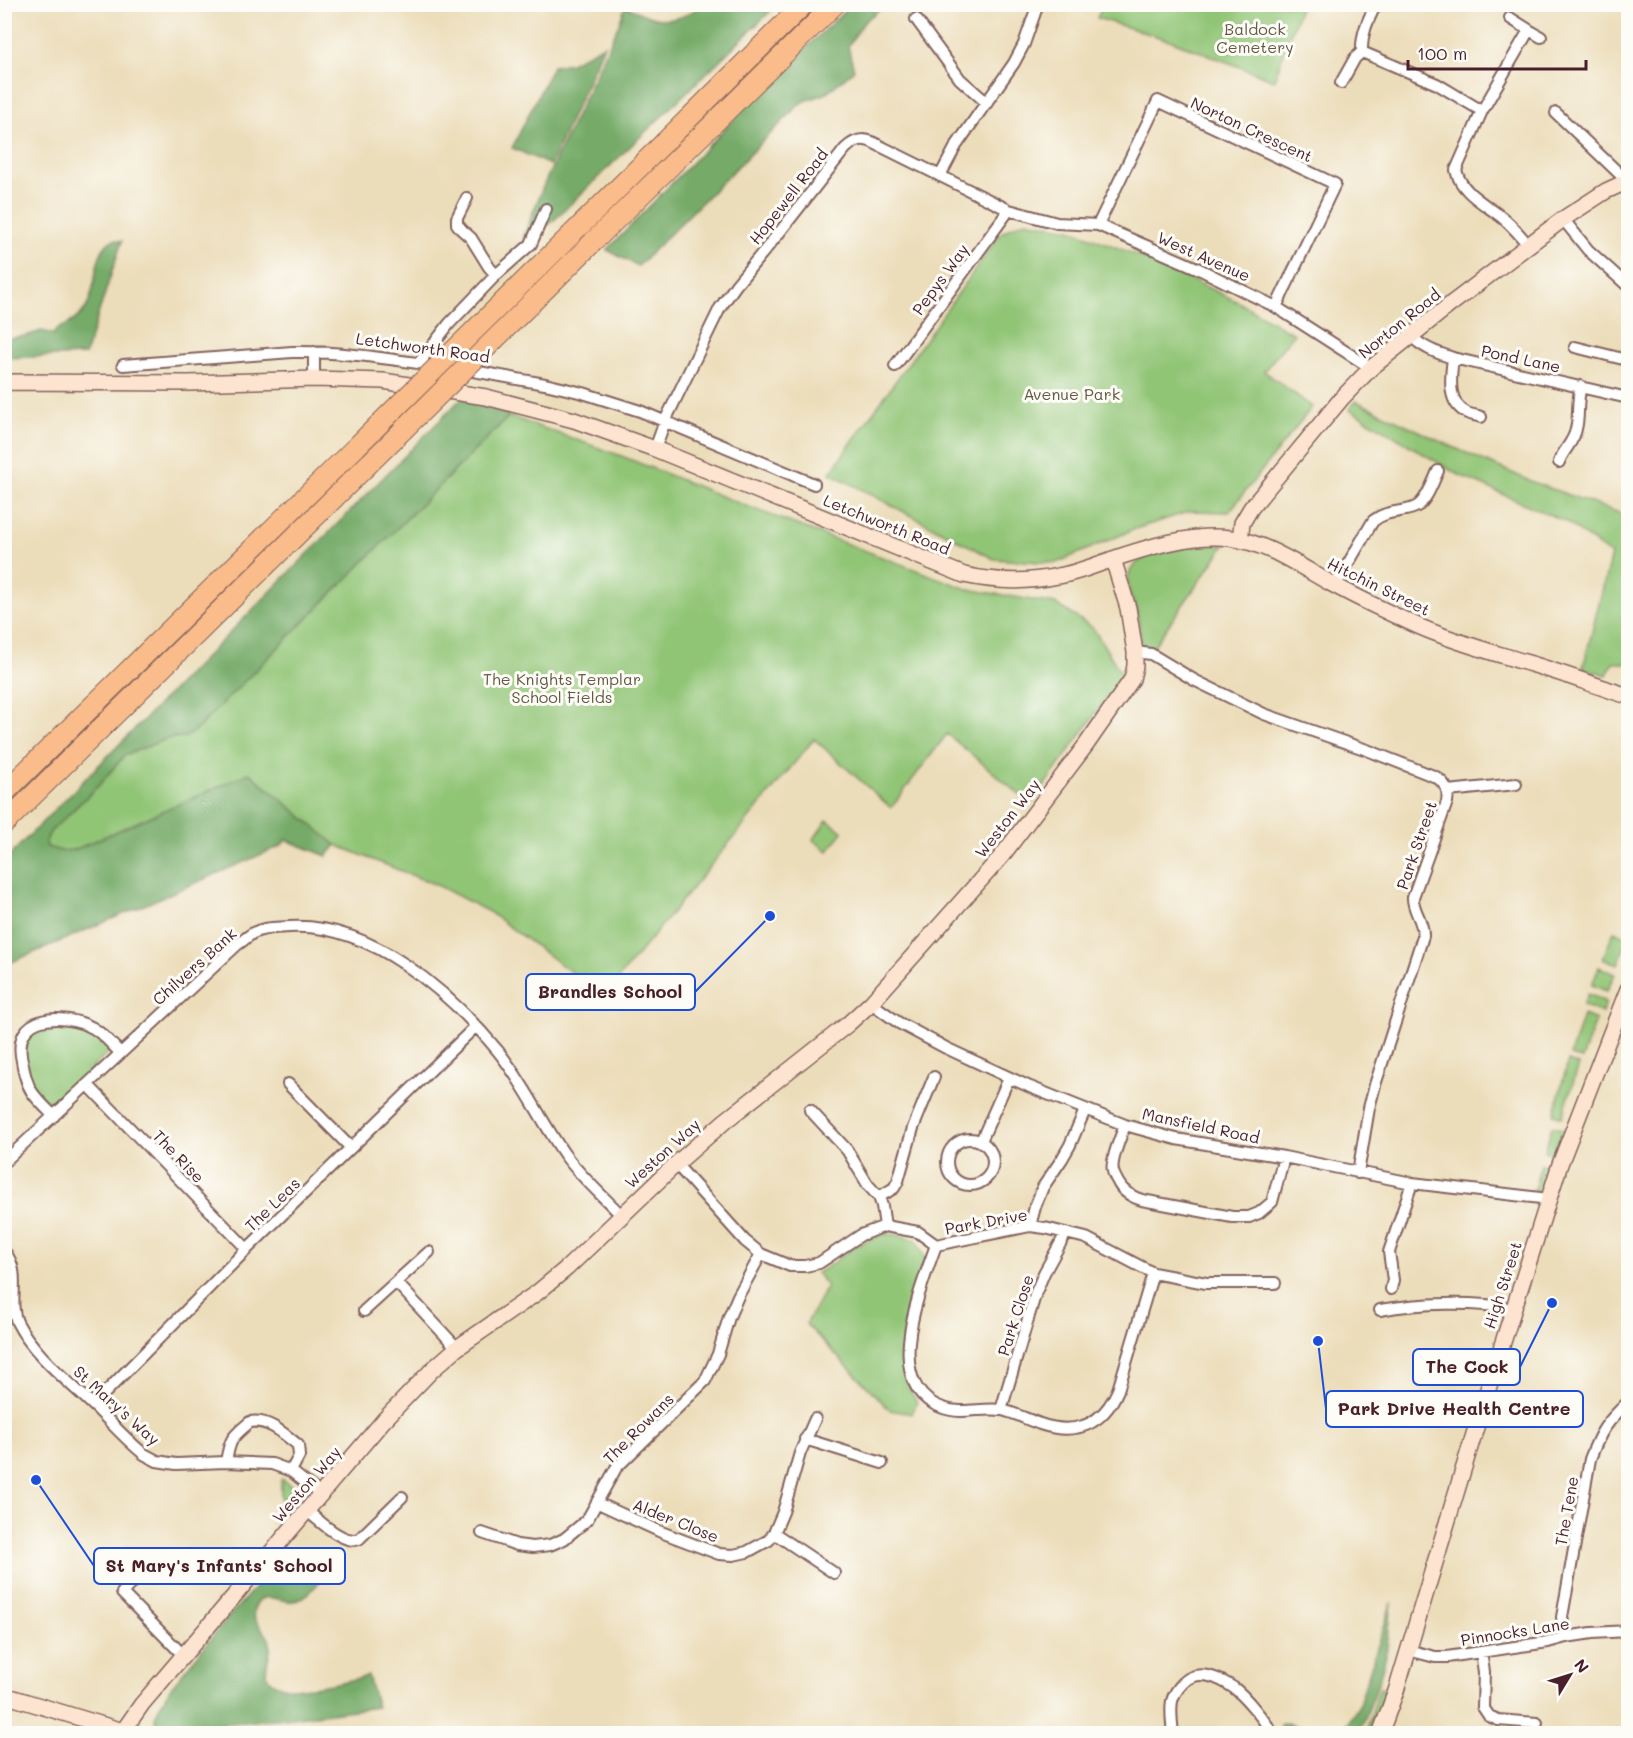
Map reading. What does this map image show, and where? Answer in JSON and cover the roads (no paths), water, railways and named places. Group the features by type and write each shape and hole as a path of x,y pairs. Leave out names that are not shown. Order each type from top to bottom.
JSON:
{"highway":[{"path":"4,793 804,4"},
{"path":"4,824 835,4"}],"main road":[{"name":"Norton Road","path":"1240,540 1242,523 1251,508 1342,398 1371,368 1563,219 1628,181"},
{"name":"Letchworth Road","path":"6,382 189,383 314,379 383,381 486,397 574,420 655,449 964,575 985,580 1034,580 1060,576 1113,559"},
{"name":"Hitchin Street","path":"1113,559 1181,540 1210,537 1252,542 1268,548 1335,586 1417,626 1470,647 1522,661 1629,696"},
{"name":"Weston Way","path":"124,1733 142,1704 410,1391 457,1348 538,1292 567,1268 621,1215 725,1121 848,1024 871,1003 1001,857 1086,745 1132,679 1135,652 1128,608 1113,559"},
{"name":"High Street","path":"1380,1734 1396,1691 1513,1309 1570,1137 1629,989"},
{"path":"4,1695 124,1733"}],"street":[{"path":"940,176 956,146 1014,63 1024,44 1038,4"},
{"path":"1341,83 1355,58 1362,52 1363,32 1376,4"},
{"path":"1510,18 1541,37"},
{"path":"916,19 960,79 987,103"},
{"path":"1528,245 1503,218 1462,185 1456,170 1482,111 1529,30"},
{"path":"1362,52 1437,84 1482,111"},
{"name":"Norton Crescent","path":"1098,225 1158,101 1335,184 1276,307"},
{"path":"1556,113 1628,181"},
{"name":"Hopewell Road","path":"665,421 720,308 849,144 857,140 867,140 1009,210"},
{"path":"467,198 457,218 457,224 471,238 496,275"},
{"path":"418,363 448,324 496,275 531,244 546,209"},
{"name":"West Avenue","path":"1009,210 1057,223 1098,225 1197,268 1276,307 1371,368"},
{"name":"Pepys Way","path":"895,366 1009,210"},
{"path":"1563,219 1588,250 1629,286"},
{"name":"Pond Lane","path":"1411,336 1432,351 1453,358 1629,398"},
{"path":"1575,347 1628,360 1629,346"},
{"name":"Letchworth Road","path":"123,365 292,352 332,352 473,370 545,384 617,403 814,484"},
{"path":"314,352 314,379"},
{"path":"1453,358 1451,386 1455,402 1466,412 1481,417"},
{"path":"1559,462 1574,437 1577,399 1581,387"},
{"path":"655,449 665,421"},
{"path":"1335,586 1373,521 1387,513 1416,507 1425,497 1438,471"},
{"name":"Park Street","path":"1135,652 1151,654 1194,680 1264,714 1436,777 1445,784 1448,791 1447,802 1413,897 1413,905 1422,925 1423,936 1372,1097 1358,1173"},
{"path":"1448,791 1516,784"},
{"name":"Chilvers Bank","path":"4,1162 233,948 253,933 271,928 315,927 362,941 396,959 424,978 449,1000 498,1051 566,1156 621,1215"},
{"name":"Mansfield Road","path":"871,1003 899,1023 946,1048 1009,1078 1125,1125 1176,1139 1284,1157 1412,1183 1549,1200"},
{"path":"54,1116 32,1092 27,1082 20,1049 21,1041 27,1030 42,1020 55,1018 69,1020 93,1028 120,1053"},
{"name":"The Leas","path":"93,1405 248,1249 475,1027"},
{"path":"879,1197 894,1188 898,1181 913,1128 934,1077"},
{"path":"981,1142 1009,1078"},
{"path":"288,1083 351,1148"},
{"name":"The Rise","path":"88,1085 248,1249"},
{"path":"676,1164 745,1240 761,1254 790,1266 812,1265 825,1260 861,1235 885,1226 879,1197 868,1185 847,1150 810,1110"},
{"path":"1030,1226 1042,1187 1067,1150 1084,1110"},
{"path":"1125,1125 1112,1169 1125,1193 1142,1200 1232,1217 1249,1217 1259,1213 1272,1202 1284,1157"},
{"path":"969,1138 981,1142 991,1152 993,1160 991,1171 981,1182 973,1184 960,1182 953,1177 947,1164 950,1151 962,1140 969,1138"},
{"path":"1390,1289 1393,1280 1389,1252 1412,1183"},
{"name":"Park Drive","path":"885,1226 918,1232 936,1245 1030,1226 1045,1228 1086,1238 1153,1273 1206,1283 1275,1283"},
{"name":"Park Close","path":"1001,1410 1036,1292 1066,1233"},
{"path":"936,1245 914,1311 908,1356 920,1393 926,1400 945,1409 1001,1410 1060,1429 1080,1428 1096,1419 1113,1402 1153,1273"},
{"name":"St Mary's Way","path":"4,1251 13,1270 17,1322 47,1361 135,1447 157,1461 176,1464 262,1462 279,1466 291,1471 320,1494"},
{"path":"364,1311 429,1252"},
{"name":"The Rowans","path":"482,1533 517,1545 550,1545 575,1532 587,1520 616,1468 705,1381 718,1354 738,1296 761,1254"},
{"path":"396,1282 457,1348"},
{"path":"1380,1310 1455,1304 1513,1309"},
{"name":"The Tene","path":"1566,1637 1562,1617 1590,1459 1606,1424 1629,1402"},
{"path":"815,1419 805,1439 783,1512 774,1533 834,1573"},
{"path":"226,1462 229,1444 233,1437 250,1422 262,1422 278,1429 298,1445 298,1456 291,1471"},
{"path":"805,1439 882,1462"},
{"path":"306,1510 339,1536 354,1541 359,1539 402,1497"},
{"name":"Alder Close","path":"598,1503 661,1532 719,1554 733,1556 758,1548 774,1533"},
{"path":"136,1578 122,1593 184,1656"},
{"name":"Pinnocks Lane","path":"1408,1650 1434,1657 1447,1657 1592,1633 1629,1631"},
{"path":"1481,1652 1485,1712 1498,1720 1537,1723"},
{"path":"1173,1734 1172,1700 1178,1688 1187,1679 1197,1674 1224,1682 1236,1689 1273,1734"}],"place":[{"name":"Brandles School","path":"770,916"},
{"name":"The Cock","path":"1552,1303"},
{"name":"Park Drive Health Centre","path":"1318,1341"},
{"name":"St Mary's Infants' School","path":"36,1480"}],"park label":[{"name":"Baldock Cemetery","path":"1255,37"},
{"name":"Avenue Park","path":"1072,393"},
{"name":"The Knights Templar School Fields","path":"562,687"}]}
